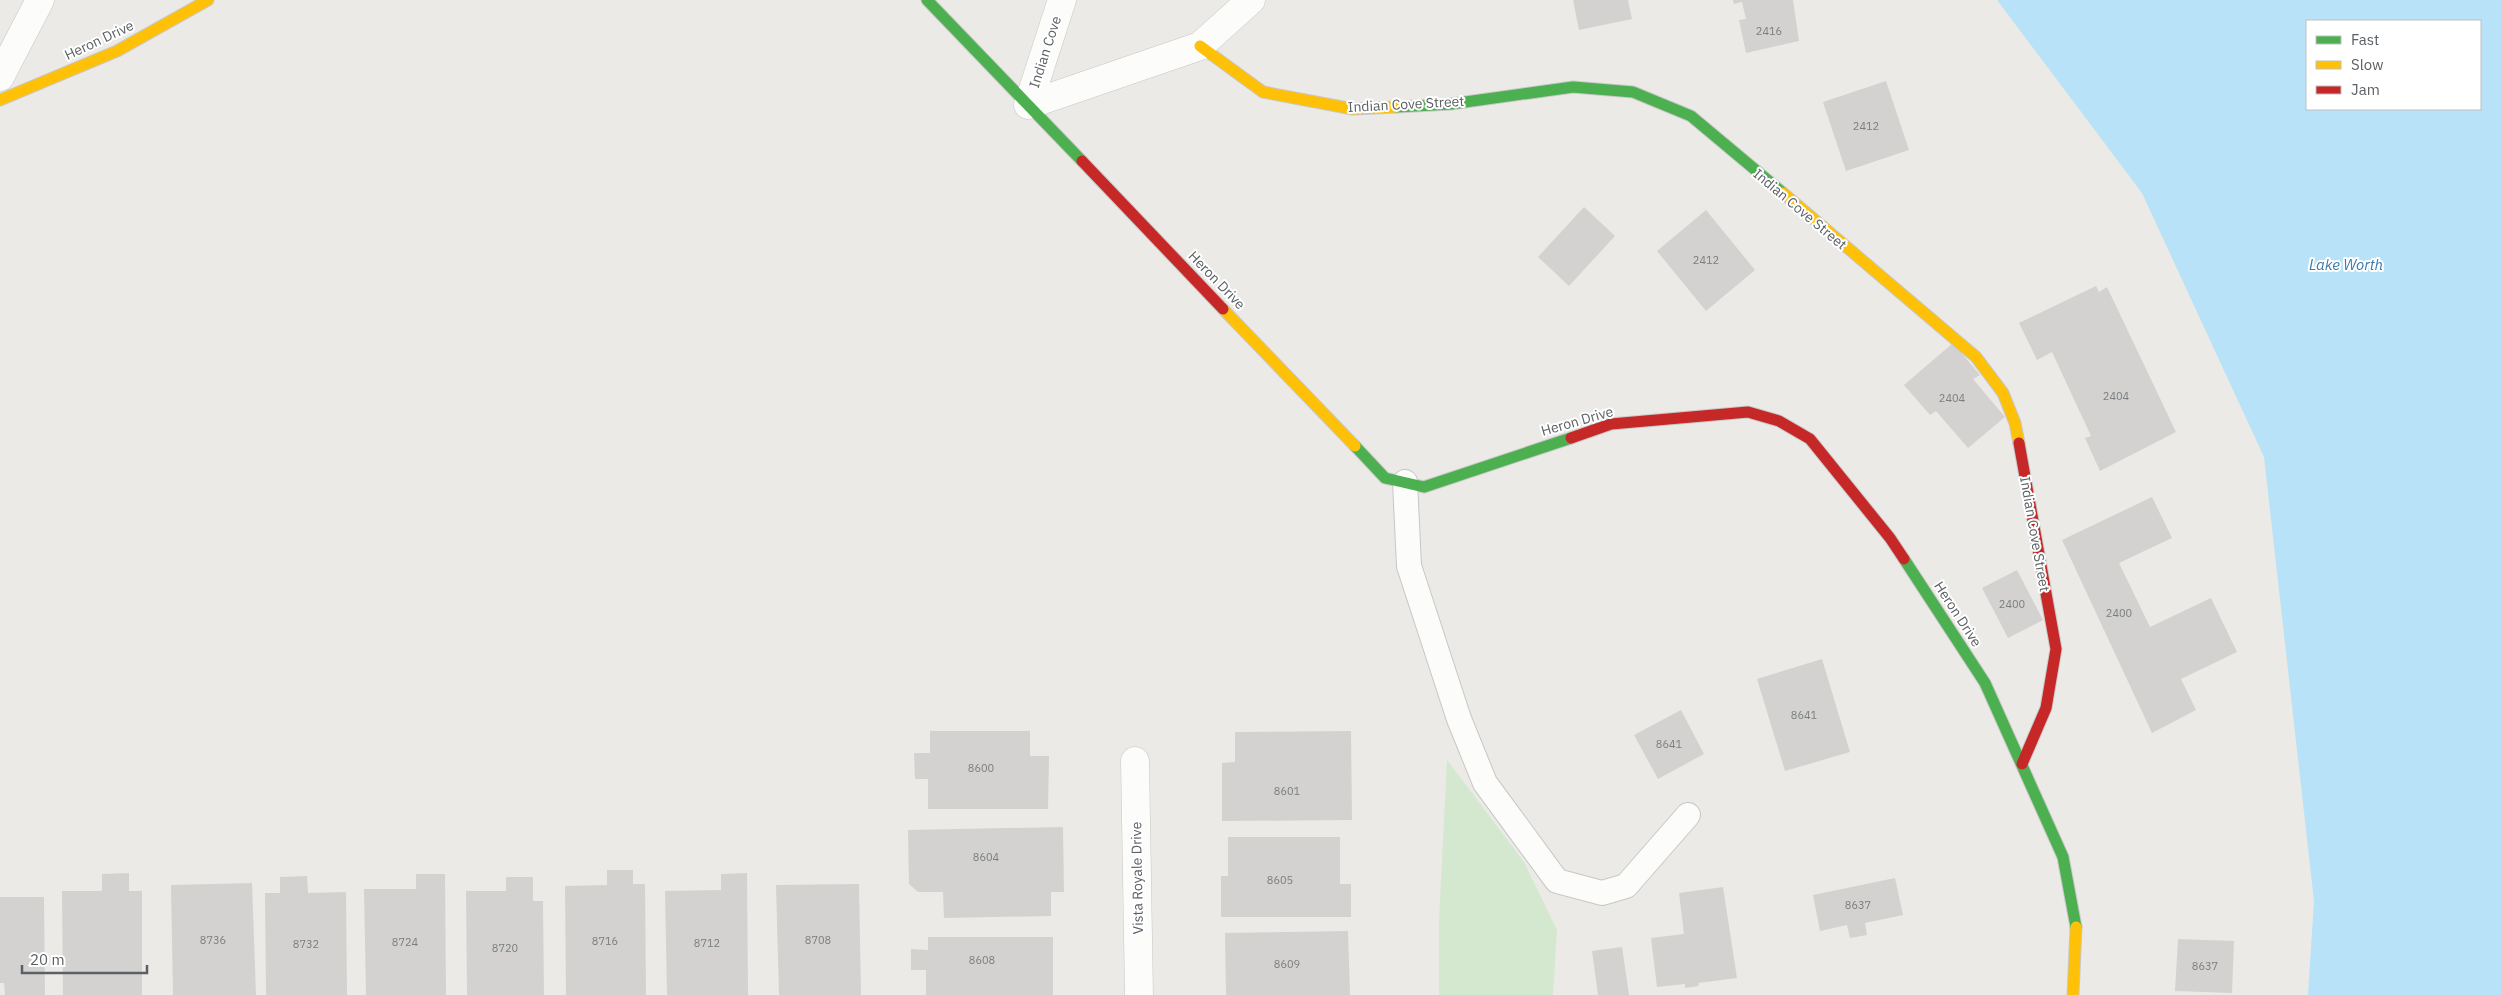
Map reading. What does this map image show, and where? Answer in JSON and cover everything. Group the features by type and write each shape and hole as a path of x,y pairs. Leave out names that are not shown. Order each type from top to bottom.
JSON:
{"street":[{"path":"0,77 40,0"},
{"name":"Heron Drive","path":"0,100 117,52 208,0"},
{"name":"Heron Drive","path":"927,0 1385,478 1424,487 1611,424 1748,412 1779,421 1810,439 1890,538 1985,683 2063,856 2077,930 2073,995"},
{"name":"Indian Cove","path":"1028,105 1062,0"},
{"path":"1028,105 1200,46 1251,0"},
{"name":"Indian Cove Street","path":"1200,46 1263,92 1353,110 1451,104 1573,87 1633,92 1691,116 1976,357 2003,394 2015,423 2056,649 2046,708 2022,764"},
{"name":"Vista Royale Drive","path":"1135,761 1139,995"}],"lane":[{"path":"1405,482 1409,566 1459,719 1485,783 1557,881 1602,893 1626,886 1688,815"}],"green space":[{"path":"1447,760 1524,862 1557,930 1553,995 1439,995 1439,920"}],"water":[{"name":"Lake Worth","path":"1997,0 2501,0 2501,995 2308,995 2314,901 2264,457 2142,193"}],"building":[{"path":"1573,0 1628,0 1632,19 1579,30"},
{"path":"1733,0 1793,0 1799,41 1746,53 1739,20 1746,19 1742,2 1734,4"},
{"path":"1886,81 1909,150 1846,171 1823,102"},
{"path":"1584,207 1615,236 1569,286 1538,257"},
{"path":"1706,210 1755,270 1706,311 1657,251"},
{"path":"2096,286 2099,292 2107,287 2176,432 2100,471 2085,438 2091,436 2052,352 2037,360 2019,323"},
{"path":"1953,343 1980,375 1973,379 2005,417 1968,448 1936,411 1930,415 1904,385"},
{"path":"2152,497 2172,538 2119,563 2150,627 2211,598 2237,652 2181,679 2196,710 2152,733 2062,540"},
{"path":"2017,570 2043,620 2008,638 1982,588"},
{"path":"1822,659 1850,752 1785,771 1757,679"},
{"path":"1681,710 1704,754 1658,779 1634,735"},
{"path":"930,731 1030,731 1030,756 1049,756 1048,809 928,809 928,779 915,779 914,753 930,753"},
{"path":"1351,731 1352,820 1222,821 1222,763 1235,762 1235,732"},
{"path":"1063,827 1064,892 1051,892 1051,916 944,918 943,892 918,892 909,884 908,830"},
{"path":"1228,837 1340,837 1340,884 1351,884 1351,917 1221,917 1221,876 1228,876"},
{"path":"607,870 633,870 633,884 645,884 646,995 566,995 565,886 607,885"},
{"path":"129,873 129,891 142,891 142,995 63,995 62,891 102,891 102,874"},
{"path":"747,873 748,995 667,995 665,891 721,890 721,874"},
{"path":"416,874 445,874 446,995 366,995 364,889 416,889"},
{"path":"307,876 308,893 346,892 347,995 266,995 265,893 280,893 280,877"},
{"path":"506,877 533,877 533,901 543,901 544,995 467,995 466,891 506,891"},
{"path":"1895,878 1903,915 1865,923 1867,935 1850,938 1847,925 1820,931 1813,895"},
{"path":"252,883 256,995 173,995 171,885"},
{"path":"859,884 861,995 779,995 776,885"},
{"path":"1723,887 1737,978 1698,983 1699,986 1685,988 1685,984 1657,987 1651,938 1684,934 1679,893"},
{"path":"0,897 44,897 45,995 5,995 4,983 0,983"},
{"path":"1348,931 1350,995 1226,995 1225,933"},
{"path":"928,937 1053,937 1053,995 926,995 926,970 911,970 911,949 928,950"},
{"path":"2178,939 2234,941 2232,993 2175,991"},
{"path":"1622,947 1629,995 1598,995 1592,951"}],"traffic: fast":[{"path":"927,0 1082,161"},
{"path":"1396,107 1451,104 1573,87 1633,92 1691,116 1783,193"},
{"path":"1355,446 1385,478 1424,487 1571,438"},
{"path":"1904,559 1985,683 2063,857 2076,927"}],"traffic: slow":[{"path":"0,100 117,51 208,0"},
{"path":"1200,46 1263,92 1353,109 1396,107"},
{"path":"1783,193 1976,357 2003,393 2015,423 2019,443"},
{"path":"1223,309 1355,446"},
{"path":"2073,995 2076,927"}],"traffic: jam":[{"path":"1082,161 1223,309"},
{"path":"1571,438 1611,424 1748,412 1779,421 1810,439 1890,538 1904,559"},
{"path":"2019,443 2056,649 2046,708 2022,764"}]}
